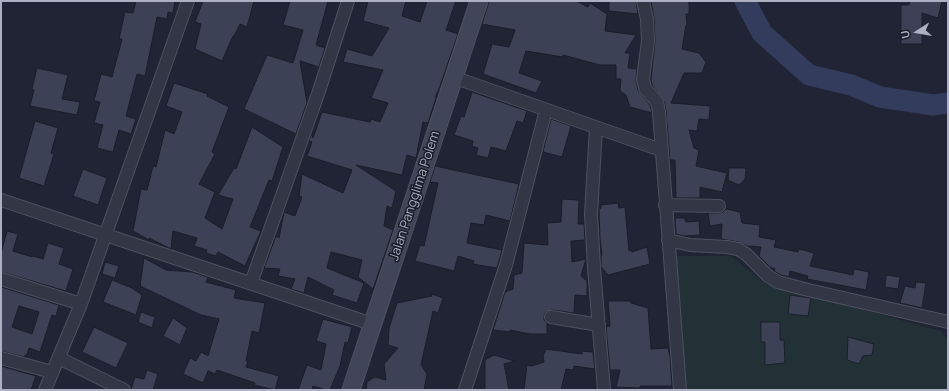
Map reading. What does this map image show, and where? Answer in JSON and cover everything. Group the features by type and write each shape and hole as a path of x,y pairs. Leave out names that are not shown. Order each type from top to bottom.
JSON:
{"street":[{"path":"46,390 52,372 81,304 104,234 188,1"},
{"path":"251,283 318,94 348,1"},
{"name":"Jalan Pangglima Polem","path":"351,390 479,1"},
{"path":"643,1 647,19 648,41 643,78 647,90 657,102 680,390"},
{"path":"454,77 661,150"},
{"path":"465,390 506,265 546,110"},
{"path":"596,128 591,214 604,390"},
{"path":"1,200 372,324"},
{"path":"665,205 719,206"},
{"path":"668,240 690,245 738,249 746,254 768,276 778,282 808,290 947,318"},
{"path":"1,279 81,304"},
{"path":"551,317 599,325"},
{"path":"1,358 52,372"},
{"path":"59,358 124,390"}],"shaded area":[{"path":"673,256 731,256 764,283 941,331 948,341 948,390 685,390"}],"building":[{"path":"136,1 175,1 173,13 168,12 167,19 157,17 145,76 137,74 126,116 136,119 131,134 119,130 113,152 97,148 103,125 94,123 100,102 94,101 101,74 112,77 122,39 119,39 125,12 133,13"},
{"path":"203,1 254,1 247,27 240,24 222,61 195,49 201,24 195,22"},
{"path":"290,1 328,1 316,45 325,48 319,67 300,61 307,103 296,134 244,109 267,55 293,63 303,30 283,25"},
{"path":"368,1 406,1 402,16 420,22 427,1 456,1 446,30 458,34 435,97 436,98 428,123 423,122 416,158 407,155 402,175 356,165 396,191 392,208 387,206 384,226 393,230 373,289 358,277 362,260 331,252 327,268 364,283 357,303 332,295 334,290 308,277 304,293 291,289 295,279 278,276 280,269 264,268 276,236 279,238 284,212 295,216 302,197 299,196 302,174 343,193 352,170 307,156 312,142 309,141 312,133 313,138 322,112 370,122 371,119 380,122 388,103 371,98 383,70 343,62 347,49 372,56 389,28 363,21"},
{"path":"489,1 576,1 588,7 590,3 607,14 605,31 636,35 625,53 630,53 628,68 637,69 636,80 638,90 650,105 652,113 630,107 626,95 620,91 621,79 616,79 616,65 600,65 563,55 563,57 526,51 519,73 542,81 536,93 483,74 492,44 509,47 515,30 482,24"},
{"path":"609,1 636,1 638,14 609,11"},
{"path":"651,1 689,1 689,14 686,14 687,25 682,49 699,53 706,62 702,73 684,73 671,103 710,106 709,120 699,119 697,131 689,130 694,148 699,150 696,166 727,173 722,192 700,187 700,198 676,198 675,160 670,160 664,101 652,85 651,79 655,41"},
{"path":"910,1 942,1 938,18 922,13 922,44 901,44 901,5 909,5"},
{"path":"37,68 68,75 62,99 80,102 77,115 30,106"},
{"path":"174,83 208,94 207,96 229,107 212,152 215,154 199,184 215,192 205,218 222,229 233,199 218,195 234,168 236,169 252,127 283,147 272,181 269,180 250,227 261,231 245,266 218,252 216,256 206,253 207,250 194,246 197,238 173,231 171,249 149,238 149,240 133,231 141,189 147,190 153,166 156,167 165,130 174,134 182,112 166,106"},
{"path":"472,92 527,111 523,123 517,121 506,151 491,147 488,158 476,155 478,148 472,146 473,141 454,135 461,116 464,117"},
{"path":"551,119 571,126 562,157 543,152"},
{"path":"35,121 58,128 51,153 54,154 44,186 19,178"},
{"path":"435,166 519,184 510,221 486,215 484,225 471,223 467,243 502,250 497,268 473,264 474,261 458,256 454,271 415,261 420,245 424,246 438,183 430,182"},
{"path":"729,168 746,168 745,179 739,185 728,180"},
{"path":"83,169 107,178 98,205 73,196"},
{"path":"562,199 579,200 578,224 584,224 585,240 571,241 572,262 586,259 581,276 587,281 587,296 575,295 574,313 552,310 546,312 544,320 547,323 547,334 530,334 510,330 510,332 493,330 505,292 513,289 514,275 522,273 524,243 548,245 547,223 561,222"},
{"path":"618,203 619,208 625,207 629,251 632,250 632,252 647,247 650,264 608,275 601,267 602,255 599,209 601,208 601,205"},
{"path":"726,209 740,212 742,223 760,225 759,237 776,240 774,247 798,252 799,249 814,253 810,266 853,275 854,269 869,272 866,290 807,279 808,276 790,271 789,277 774,271 775,269 770,267 759,256 761,247 747,246 739,242 721,239 722,224 710,226 708,213 719,213"},
{"path":"675,218 684,218 686,222 699,221 700,235 684,236 676,234"},
{"path":"7,231 18,234 13,251 32,257 43,259 48,243 64,248 59,264 73,269 66,291 1,272 1,253"},
{"path":"144,258 166,270 192,272 208,277 206,282 236,290 234,298 265,303 259,333 252,331 246,367 279,376 275,390 254,385 255,383 217,370 215,374 208,371 203,383 183,374 190,358 196,361 201,352 208,356 219,319 201,315 140,286"},
{"path":"105,262 119,266 115,278 102,274"},
{"path":"886,275 900,277 898,289 885,287"},
{"path":"112,280 132,288 142,295 136,315 103,302"},
{"path":"916,282 926,283 922,308 900,303 905,286 915,288"},
{"path":"1,287 59,305 56,316 52,315 40,352 29,348 27,355 24,357 1,351","holes":["19,306 39,312 32,334 12,327"]},
{"path":"432,294 443,298 438,313 433,311 421,365 427,374 424,390 366,390 367,382 375,377 386,380 384,364 398,348 388,345 389,328 397,303 432,296"},
{"path":"790,295 811,298 808,316 788,314"},
{"path":"608,301 630,301 631,303 648,308 651,349 668,348 672,386 640,386 640,388 616,387 620,370 610,370 606,327 610,326"},
{"path":"141,312 155,317 152,328 138,322"},
{"path":"173,318 187,328 180,345 163,336"},
{"path":"323,319 352,327 348,343 345,342 340,366 330,390 313,386 312,390 298,390 307,365 321,370 326,344 316,341"},
{"path":"761,322 780,322 780,340 784,340 785,363 765,365 765,342 761,342"},
{"path":"94,327 128,343 116,368 82,352"},
{"path":"848,337 874,344 872,355 863,356 859,364 847,360"},
{"path":"546,349 582,354 582,351 593,352 595,369 574,366 573,370 566,369 561,390 524,390 527,365 532,366 544,362 543,356"},
{"path":"494,355 515,361 504,364 509,390 485,390 485,360"},
{"path":"1,366 36,376 31,390 1,390"},
{"path":"147,370 158,374 153,390 131,390 135,377 144,379"}],"waterway":[{"path":"745,1 762,33 809,75 851,85 880,97 933,105 948,103"}]}
